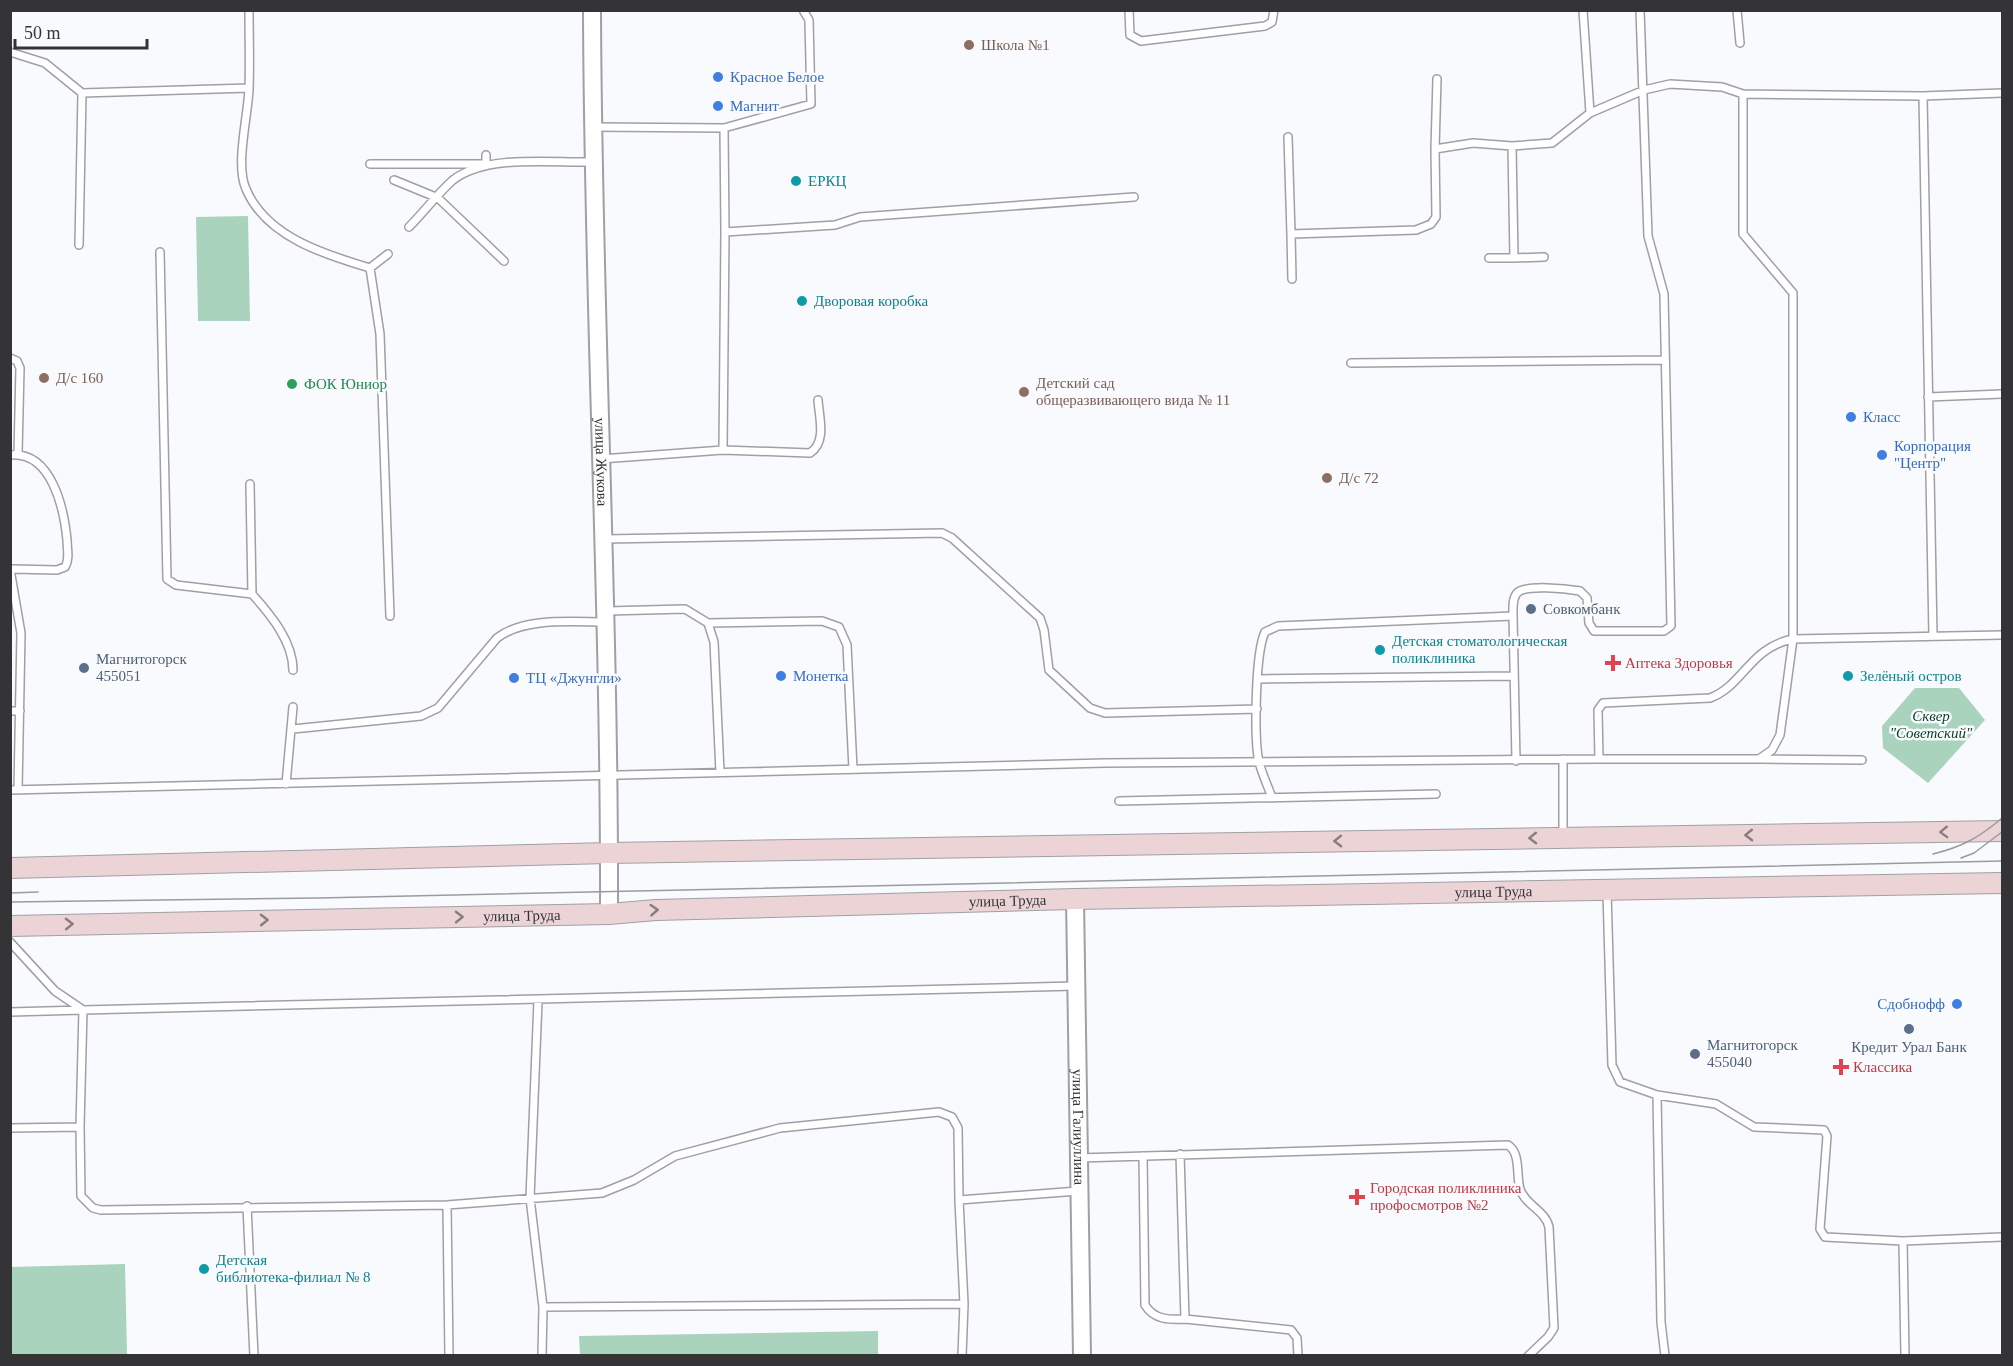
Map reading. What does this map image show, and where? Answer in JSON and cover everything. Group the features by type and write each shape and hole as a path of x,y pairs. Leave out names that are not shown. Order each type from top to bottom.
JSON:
{"main road":[{"path":"10,868 609,854 2002,831"},
{"name":"улица Труда","path":"10,926 609,914 656,910 1075,899 2002,883"}],"street":[{"name":"улица Жукова","path":"592,10 593,127 605,540 609,914"},
{"name":"улица Галиуллина","path":"1075,899 1082,1356"}],"lane":[{"path":"249,10 249,88 242,174 246,190 271,221 287,235 325,255 370,268"},
{"path":"593,127 724,128 811,104 809,20 803,10"},
{"path":"1128,10 1130,35 1141,41 1265,26 1274,19 1274,10"},
{"path":"1583,10 1590,113"},
{"path":"1516,761 1512,616 1514,597 1522,589 1574,590 1587,598 1589,623 1594,630 1664,631 1671,626 1664,294 1648,236 1640,10"},
{"path":"1737,10 1740,43"},
{"path":"10,52 45,63 82,93 249,88"},
{"path":"1291,234 1424,229 1436,217 1437,79"},
{"path":"1436,149 1473,143 1512,146 1552,143 1590,113 1644,90 1670,84 1722,87 1743,94 1923,96 2002,93"},
{"path":"78,245 82,93"},
{"path":"1743,94 1743,234 1793,293 1793,639 1780,735 1772,750 1759,759"},
{"path":"1923,96 1933,636"},
{"path":"723,450 724,128"},
{"path":"1288,137 1292,279"},
{"path":"1512,146 1514,258"},
{"path":"486,155 486,164"},
{"path":"370,164 595,162"},
{"path":"409,227 451,182 467,171 486,164"},
{"path":"394,180 438,198 504,261"},
{"path":"725,232 835,225 860,217 1134,197"},
{"path":"160,252 167,579 176,585 252,594 265,608 293,653 293,670"},
{"path":"370,268 388,254"},
{"path":"1489,258 1544,257"},
{"path":"370,268 380,334 390,616"},
{"path":"10,358 17,361 20,368 14,455 36,464 51,477 61,501 68,560 61,569 11,569 21,633 20,711 14,790 608,774 1259,762 1563,759 1862,760"},
{"path":"1351,363 1665,360"},
{"path":"1928,397 2002,394"},
{"path":"602,459 723,450 810,453 819,444 820,438 818,400"},
{"path":"250,484 252,594"},
{"path":"605,540 942,533 952,538 1035,613 1044,630 1049,670 1095,711 1105,713 1257,709"},
{"path":"293,729 421,716 438,708 496,638 507,630 606,616 686,609 708,623 822,621 839,627 847,645 854,769"},
{"path":"1272,798 1259,762 1258,679 1262,638 1265,632 1278,626 1512,616"},
{"path":"708,623 714,642 720,772"},
{"path":"1599,759 1598,710 1603,703 1710,698 1720,692 1765,649 1793,639 2002,635"},
{"path":"1258,679 1512,676"},
{"path":"286,783 293,729 293,707"},
{"path":"10,711 20,711"},
{"path":"1563,759 1563,838"},
{"path":"1119,801 1436,794"},
{"path":"1607,890 1612,1065 1620,1082 1657,1095 1716,1104 1754,1127 1822,1128 1827,1136 1820,1229 1822,1235 1828,1238 1903,1241 2002,1238"},
{"path":"10,942 55,991 83,1011"},
{"path":"10,1012 538,1001 1076,986"},
{"path":"538,1001 530,1198 543,1307 542,1356"},
{"path":"83,1011 80,1188 81,1196 93,1208 447,1205 602,1193 634,1180 675,1156 780,1128 939,1112 952,1117 958,1128 964,1304 962,1356"},
{"path":"1657,1095 1661,1322 1665,1356"},
{"path":"10,1128 80,1127"},
{"path":"1079,1158 1508,1145 1514,1151 1521,1193 1544,1216 1549,1227 1554,1328 1528,1356"},
{"path":"1180,1154 1185,1319"},
{"path":"1143,1156 1145,1305 1154,1315 1160,1317 1290,1330 1297,1338 1298,1356"},
{"path":"959,1200 1079,1191"},
{"path":"447,1205 449,1356"},
{"path":"247,1206 254,1356"},
{"path":"1903,1241 1905,1356"},
{"path":"543,1307 964,1304"}],"green space":[{"path":"248,216 250,321 198,321 196,217"},
{"name":"Сквер \"Советский\"","path":"1915,688 1959,688 1985,720 1928,783 1883,748 1882,726"},
{"path":"125,1264 127,1355 11,1355 11,1267"},
{"path":"878,1331 878,1355 580,1355 579,1336"}],"tram line":[{"path":"1933,854 1970,840 2002,818"},
{"path":"1961,858 1974,853 2002,832"},
{"path":"10,902 319,898 2002,861"},
{"path":"10,893 38,892"}],"place":[{"name":"Школа №1","path":"969,45"},
{"name":"Красное Белое","path":"718,77"},
{"name":"Магнит","path":"718,106"},
{"name":"ЕРКЦ","path":"796,181"},
{"name":"Дворовая коробка","path":"802,301"},
{"name":"Д/с 160","path":"44,378"},
{"name":"ФОК Юниор","path":"292,384"},
{"name":"Детский сад общеразвивающего вида № 11","path":"1024,392"},
{"name":"Класс","path":"1851,417"},
{"name":"Корпорация \"Центр\"","path":"1882,455"},
{"name":"Д/с 72","path":"1327,478"},
{"name":"Совкомбанк","path":"1531,609"},
{"name":"Детская стоматологическая поликлиника","path":"1380,650"},
{"name":"Аптека Здоровья","path":"1613,663"},
{"name":"Магнитогорск 455051","path":"84,668"},
{"name":"Монетка","path":"781,676"},
{"name":"Зелёный остров","path":"1848,676"},
{"name":"ТЦ «Джунгли»","path":"514,678"},
{"name":"Сдобнофф","path":"1957,1004"},
{"name":"Кредит Урал Банк","path":"1909,1029"},
{"name":"Магнитогорск 455040","path":"1695,1054"},
{"name":"Классика","path":"1841,1067"},
{"name":"Городская поликлиника профосмотров №2","path":"1357,1197"},
{"name":"Детская библиотека-филиал № 8","path":"204,1269"}]}
